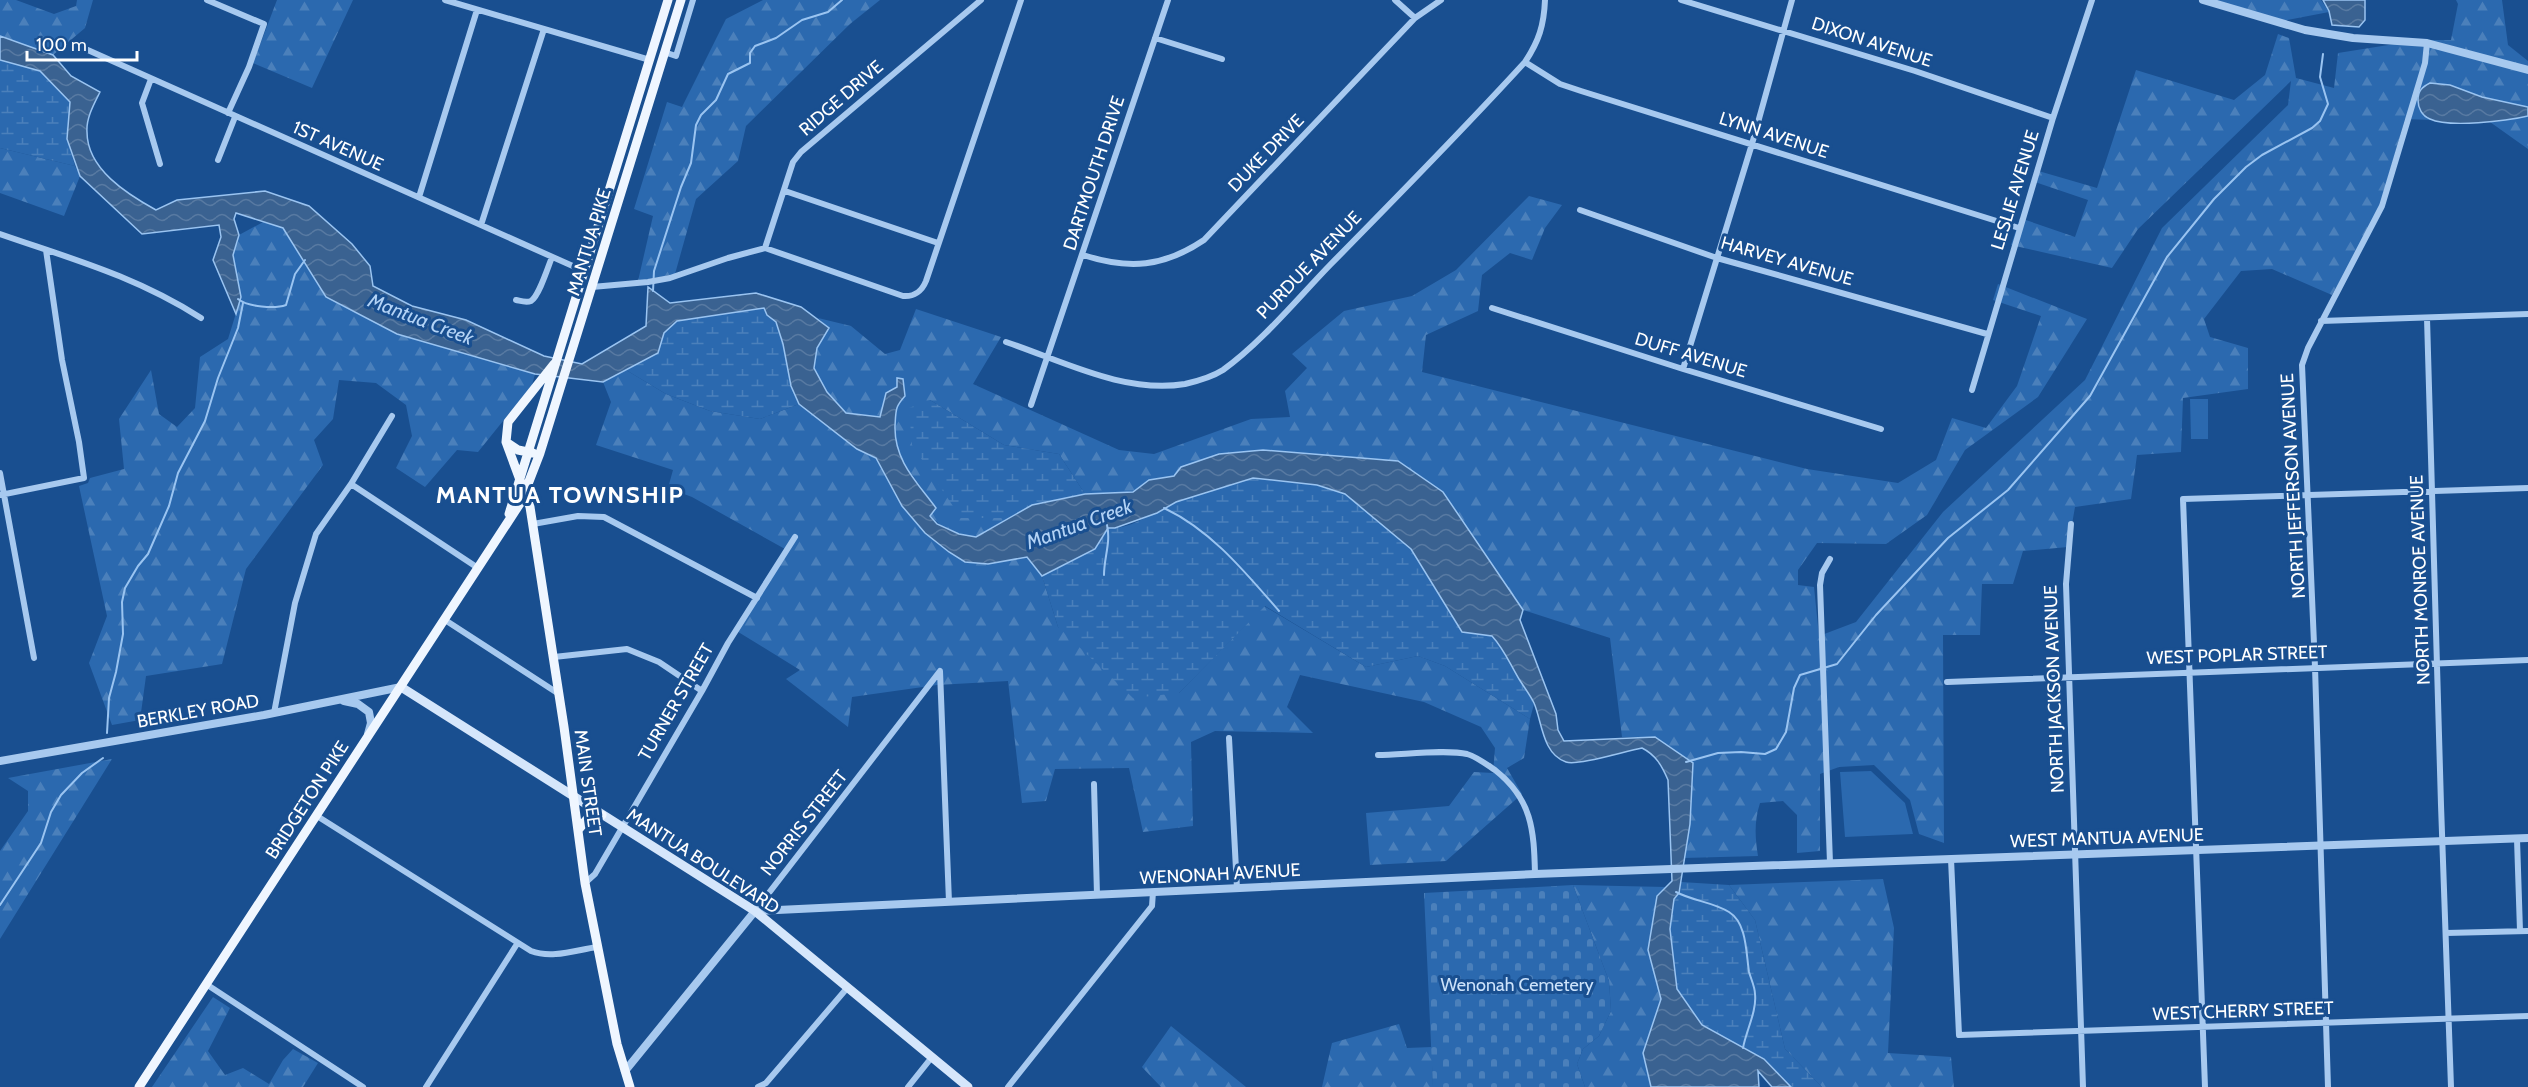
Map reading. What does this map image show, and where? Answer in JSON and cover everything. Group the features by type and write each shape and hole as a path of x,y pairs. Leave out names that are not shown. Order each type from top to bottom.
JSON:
{"main road":[{"name":"MANTUA PIKE","path":"506,442 508,422 545,383 554,364 669,0"},
{"name":"MANTUA PIKE","path":"525,492 561,388 681,0"},
{"path":"520,483 545,383"},
{"path":"506,442 518,450 540,453"},
{"name":"MAIN STREET","path":"506,442 525,492 533,524 585,883 597,947 630,1087"},
{"name":"BRIDGETON PIKE","path":"502,530 520,483"},
{"name":"BRIDGETON PIKE","path":"139,1087 514,514 525,492"},
{"name":"MANTUA BOULEVARD","path":"401,687 755,911 968,1087"},
{"path":"578,830 588,818 602,815"}],"street":[{"path":"207,0 264,24 249,67 228,113"},
{"path":"445,0 650,60"},
{"path":"664,52 676,56 693,0"},
{"name":"RIDGE DRIVE","path":"765,248 793,162 801,152 981,0"},
{"path":"592,286 624,285 670,278 765,248 903,296 912,295 923,287 1021,0"},
{"name":"DARTMOUTH DRIVE","path":"1031,405 1168,0"},
{"path":"1395,0 1415,18"},
{"name":"DUKE DRIVE","path":"1083,255 1116,263 1149,264 1183,253 1204,240 1415,18 1441,0"},
{"name":"PURDUE AVENUE","path":"1006,342 1106,377 1152,387 1187,383 1221,371 1238,358 1289,307 1525,62 1538,43 1542,30 1545,0"},
{"name":"DIXON AVENUE","path":"1681,0 1915,71 2053,118"},
{"path":"1683,369 1752,144 1792,0"},
{"name":"LESLIE AVENUE","path":"1972,390 2019,228 2092,0"},
{"path":"2203,0 2328,35 2427,43 2528,70"},
{"path":"419,196 477,10"},
{"path":"481,225 544,29"},
{"path":"1155,38 1222,59"},
{"name":"NORTH JEFFERSON AVENUE","path":"2328,1087 2309,496 2302,365 2307,348 2382,206 2426,63 2427,43"},
{"name":"1ST AVENUE","path":"81,46 235,117 584,270"},
{"name":"LYNN AVENUE","path":"1525,62 1560,84 2019,228"},
{"path":"151,79 142,103 160,164"},
{"path":"218,160 235,117"},
{"path":"784,190 938,243"},
{"name":"HARVEY AVENUE","path":"1581,210 1717,258 1987,334"},
{"path":"0,234 120,274 160,293 201,318"},
{"path":"2,494 84,478 62,360 46,250"},
{"path":"516,300 525,302 532,300 552,257"},
{"name":"DUFF AVENUE","path":"1492,308 1881,429"},
{"path":"2321,321 2528,314"},
{"name":"NORTH MONROE AVENUE","path":"2427,318 2451,1087"},
{"path":"274,712 295,603 312,544 316,534 351,484 392,416"},
{"path":"0,473 2,494 34,658"},
{"path":"351,484 478,568"},
{"path":"2205,1087 2198,850 2183,499 2528,488"},
{"path":"533,524 579,516 604,517 757,598"},
{"name":"NORTH JACKSON AVENUE","path":"2071,524 2066,584 2083,1087"},
{"name":"TURNER STREET","path":"585,883 595,874 728,643 795,537"},
{"path":"1830,559 1822,573 1820,585 1830,863"},
{"path":"445,620 559,694"},
{"path":"554,657 627,649 659,662 702,691"},
{"name":"WEST POPLAR STREET","path":"1947,682 2528,660"},
{"name":"NORRIS STREET","path":"625,1071 755,911 940,671 948,902"},
{"name":"BERKLEY ROAD","path":"0,761 401,687"},
{"path":"340,700 358,704 369,712 371,723 367,738"},
{"path":"1229,738 1237,888"},
{"path":"1378,755 1460,754 1478,759 1488,765 1512,785 1523,800 1532,837 1535,874"},
{"path":"1094,783 1097,894"},
{"path":"317,816 434,888 517,944 544,955 597,947"},
{"name":"WEST MANTUA AVENUE","path":"1687,869 2528,838"},
{"path":"2517,839 2520,931"},
{"name":"WEST CHERRY STREET","path":"1951,859 1959,1035 2528,1017"},
{"name":"WENONAH AVENUE","path":"755,911 1535,874 1687,869"},
{"path":"1008,1087 1152,906 1154,892"},
{"path":"2446,933 2528,931"},
{"path":"426,1087 517,944"},
{"path":"207,984 363,1087"},
{"path":"758,1087 767,1085 848,987"},
{"path":"908,1087 932,1057"}],"green space":[{"path":"0,0 16,0 54,14 76,6 77,0 93,0 85,28 53,55 0,36"},
{"path":"277,0 353,0 312,88 253,63"},
{"path":"763,0 880,0 850,24 746,126 738,161 696,199 675,274 638,281 653,216 634,209 667,102 682,107 726,19"},
{"path":"2210,0 2321,0 2329,12 2282,21"},
{"path":"2456,0 2502,0 2508,45 2528,61 2528,149 2490,122 2405,119 2377,215 2332,295 2272,269 2241,271 2204,319 2210,337 2248,348 2248,389 2183,398 2181,452 2137,455 2131,499 2075,507 2068,547 2023,551 2013,584 1982,584 1980,635 1943,635 1944,843 1919,834 1910,800 1874,765 1839,767 1820,774 1820,851 1797,853 1797,815 1783,801 1760,803 1756,830 1758,856 1683,858 1690,824 1655,737 1622,737 1610,638 1523,610 1443,492 1174,476 1149,480 1133,492 1085,494 1059,454 1004,445 930,400 961,518 1012,518 981,535 965,536 945,528 930,515 936,508 901,459 894,443 897,388 886,394 880,417 846,413 827,393 814,368 817,348 829,328 818,318 851,326 885,354 900,350 916,309 1001,337 973,384 1119,450 1154,454 1251,419 1290,417 1285,391 1307,368 1292,354 1344,311 1412,296 1456,270 1529,196 1562,205 1545,228 1532,260 1510,253 1482,275 1478,311 1426,335 1422,372 1807,469 1898,483 1936,460 1952,418 1986,428 2017,386 2041,316 1993,300 1998,284 2087,319 2038,397 1965,450 1927,515 1886,544 1817,543 1798,570 1798,585 1814,587 1819,636 1856,622 1943,512 2085,380 2162,228 2288,105 2291,81 2138,229 2112,268 2011,245 2020,218 2075,237 2088,200 2032,181 2035,170 2097,188 2136,70 2234,100 2265,75 2278,34 2289,38 2296,78 2334,88 2338,53 2420,40 2451,40 2458,4"},
{"path":"0,60 40,71 70,102 67,139 75,166 0,148"},
{"path":"0,148 75,166 80,176 64,216 0,193"},
{"path":"265,221 283,228 326,297 397,334 535,374 532,385 478,452 457,450 425,487 396,468 412,436 406,405 376,383 339,380 333,419 314,440 323,465 246,569 222,664 146,676 140,720 112,725 89,663 107,616 79,486 88,483 90,478 124,469 119,419 151,370 159,414 177,427 195,408 200,357 228,339 241,297 233,255 239,235"},
{"path":"764,308 767,315 776,321 791,386 799,404 760,419 710,411 666,394 626,370 658,353 664,333 677,321"},
{"path":"626,370 666,394 710,411 760,419 799,404 857,449 876,458 902,506 925,533 965,562 988,564 1027,557 1042,576 1058,627 1179,693 1264,606 1366,667 1418,656 1445,666 1530,719 1524,758 1507,768 1522,794 1446,861 1370,865 1366,813 1449,806 1474,772 1493,773 1495,748 1481,727 1424,702 1300,675 1287,707 1313,733 1215,731 1191,742 1193,826 1143,832 1129,768 1055,769 1046,801 1022,803 1008,681 937,685 852,697 848,727 786,679 800,670 735,630 785,549 692,497 668,488 673,470 596,445 611,402 603,382"},
{"path":"2190,399 2208,399 2208,439 2191,439"},
{"path":"930,400 1004,445 1059,454 1085,494 1032,505 1012,518 961,518 912,445 909,408"},
{"path":"1253,478 1317,485 1345,494 1411,549 1462,632 1492,636 1502,648 1534,704 1530,719 1445,666 1418,656 1366,667 1265,606 1179,693 1133,698 1058,627 1042,576 1095,549 1108,528 1126,526 1186,497"},
{"path":"112,759 0,939 0,851 28,811 28,791 8,778"},
{"path":"1871,771 1905,803 1913,834 1845,837 1840,772"},
{"path":"1883,879 1894,928 1888,1053 1951,1057 1954,1087 1822,1087 1785,1049 1755,920 1729,885"},
{"path":"1681,882 1729,885 1755,920 1785,1049 1822,1087 1791,1087 1764,1059 1702,1025 1677,989 1670,929 1674,899 1679,893"},
{"path":"1573,885 1666,887 1657,896 1648,950 1661,999 1643,1053 1651,1087 1585,1087 1577,1064 1583,1049 1599,1036 1611,1011 1609,981"},
{"name":"Wenonah Cemetery","path":"1573,885 1609,981 1611,1011 1599,1036 1583,1049 1577,1064 1585,1087 1433,1087 1424,893"},
{"path":"213,997 230,1008 208,1051 225,1075 243,1068 269,1084 283,1060 293,1049 318,1063 303,1087 152,1087"},
{"path":"1399,1024 1407,1048 1432,1047 1433,1087 1322,1087 1332,1043"},
{"path":"1171,1026 1246,1087 1161,1087 1142,1067"}],"water":[{"path":"2323,0 2365,0 2365,20 2359,27 2332,25 2329,11"},
{"name":"Mantua Creek","path":"0,36 53,55 71,76 100,92 91,111 87,132 94,158 111,179 145,204 156,210 177,200 265,191 309,206 352,244 370,266 373,286 412,306 466,320 544,356 582,364 646,326 648,287 670,303 756,293 801,307 829,328 817,348 814,368 827,392 846,413 880,417 886,393 897,387 897,378 903,379 905,396 898,406 895,426 898,449 908,470 936,508 930,516 937,524 959,534 976,537 1032,505 1085,494 1133,492 1149,480 1174,476 1181,467 1219,454 1263,450 1398,461 1443,492 1523,610 1520,620 1556,714 1558,730 1564,741 1655,737 1693,763 1690,824 1679,893 1674,899 1670,929 1677,989 1702,1025 1764,1059 1791,1087 1772,1087 1758,1071 1759,1087 1651,1087 1643,1053 1661,999 1648,950 1657,896 1672,881 1668,780 1663,770 1658,761 1642,748 1581,762 1566,762 1558,758 1547,745 1534,703 1492,636 1462,632 1411,549 1345,494 1317,485 1253,478 1176,502 1157,513 1115,528 1108,528 1095,549 1042,576 1027,557 988,564 965,562 925,533 902,506 876,458 857,449 799,404 791,386 776,322 767,315 764,308 677,321 664,333 658,353 603,382 535,374 397,334 326,297 283,228 236,213 234,219 239,235 233,255 241,297 236,314 213,260 221,237 219,225 142,234 80,176 67,139 70,102 40,71 0,60"},
{"path":"2430,83 2450,85 2482,97 2528,107 2528,116 2493,122 2464,123 2439,122 2430,119 2421,111 2418,100 2421,90"}],"waterway":[{"path":"653,291 654,271 691,163 696,125 701,115 716,100 728,74 750,63 750,53 755,46 776,38 802,20 828,12 842,0"},
{"path":"1686,762 1718,753 1765,754 1776,749 1786,732 1794,688 1800,675 1837,664 1876,615 1948,538 2008,490 2090,396 2167,257 2214,199 2246,167 2262,155 2312,128 2320,121 2328,104 2320,77 2323,54"},
{"path":"238,299 248,304 262,306 286,305 295,274 305,260"},
{"path":"107,733 109,698 123,634 122,602 125,588 148,554 169,506 178,473 205,421 218,378 238,328 243,303"},
{"path":"1164,508 1181,517 1212,540 1240,567 1279,611"},
{"name":"Mantua Creek","path":"1104,575 1107,525"},
{"path":"0,905 41,843 51,812 61,795 82,773 103,758"},
{"path":"1676,892 1723,909 1735,917 1739,923 1745,939 1749,972 1755,994 1753,1014 1743,1048"}],"district":[{"name":"MANTUA TOWNSHIP","path":"560,494"}]}
